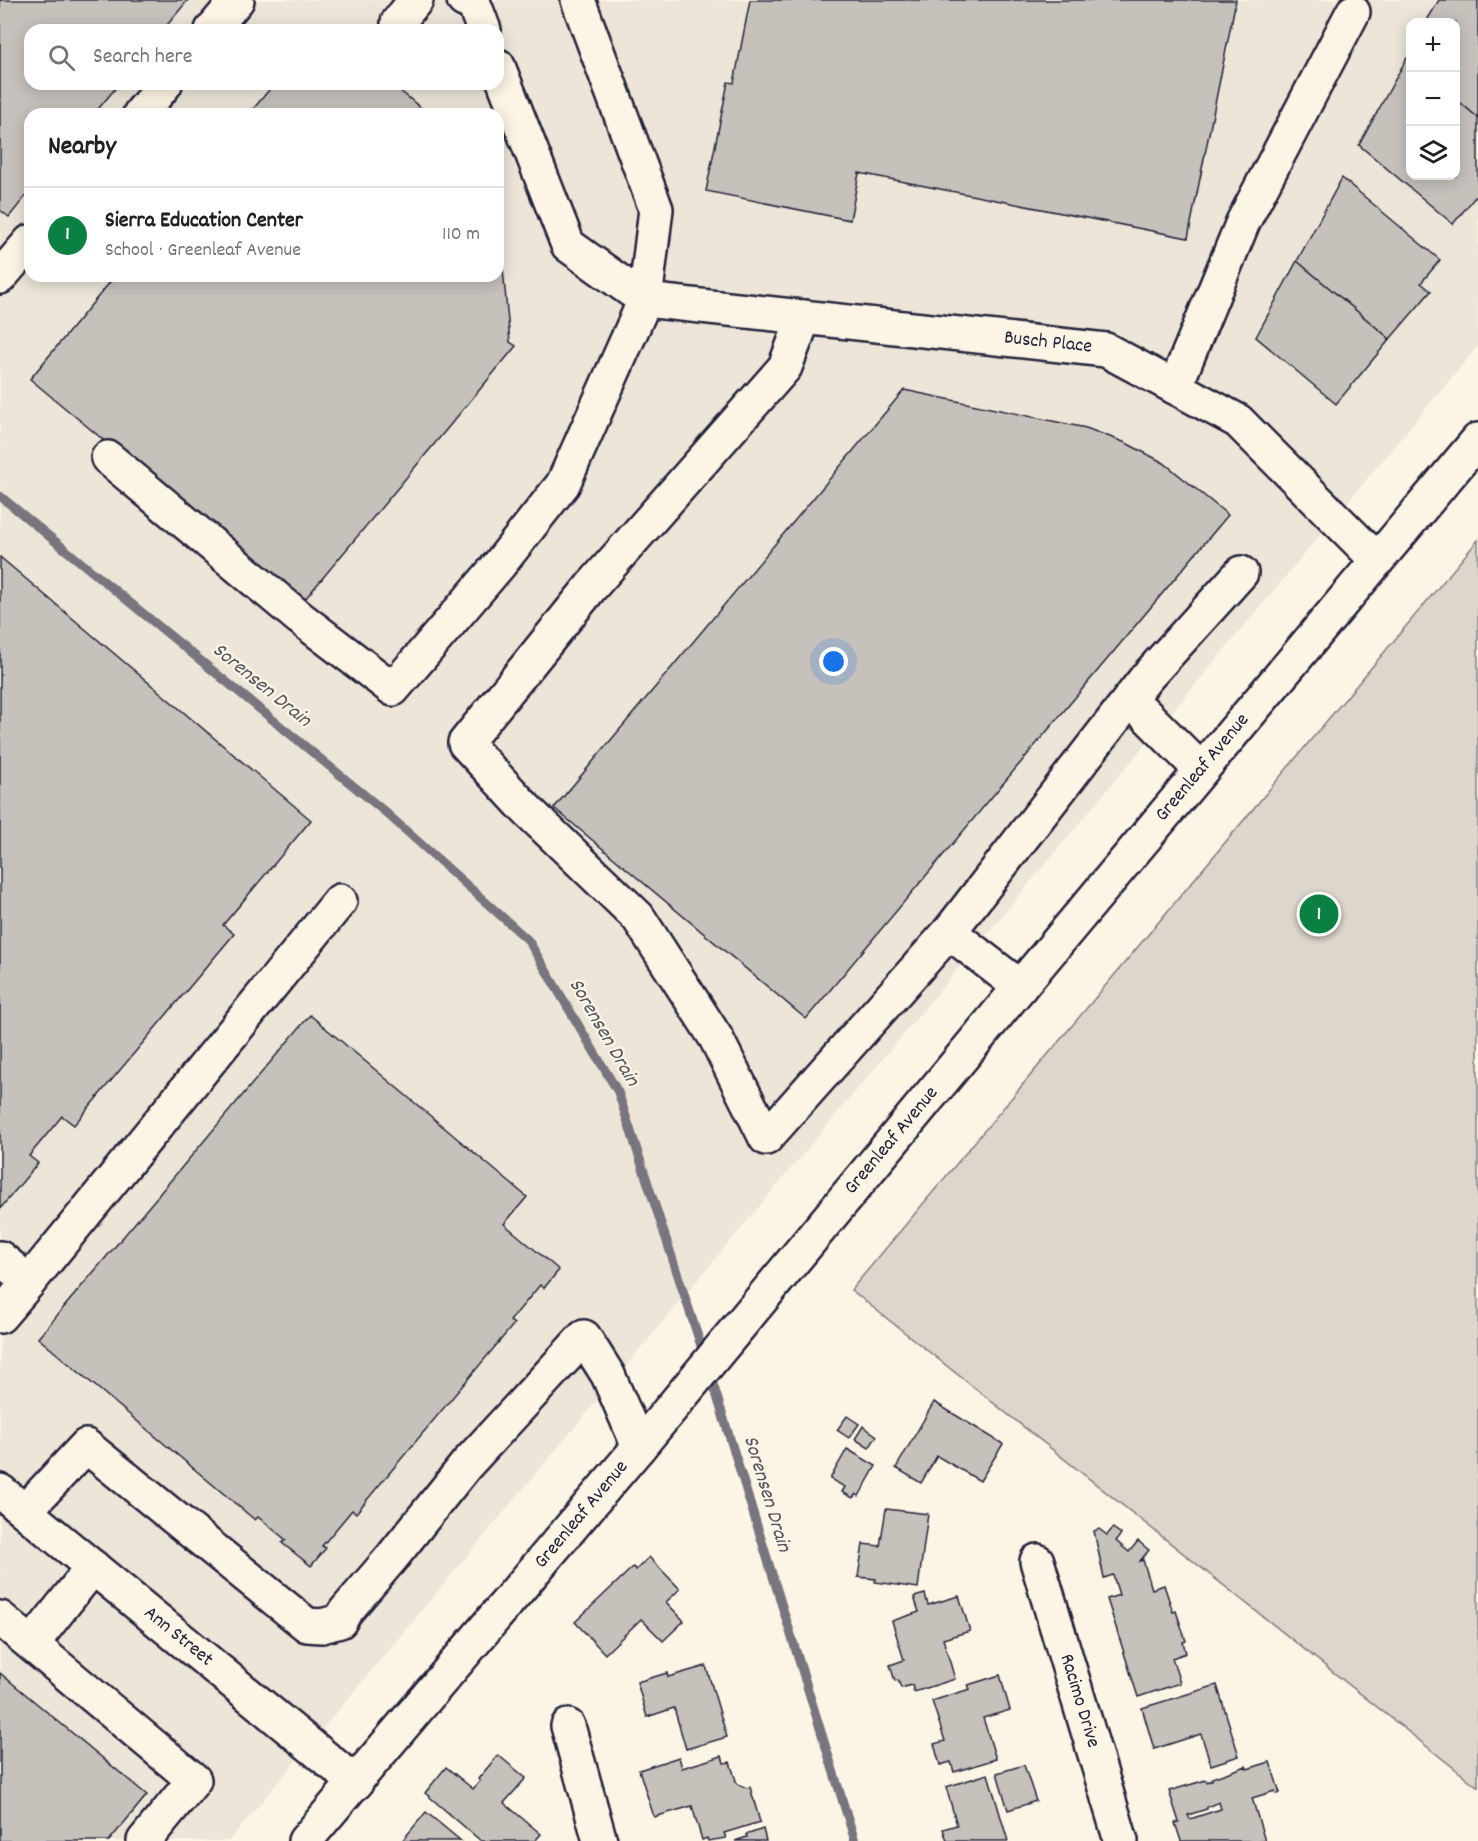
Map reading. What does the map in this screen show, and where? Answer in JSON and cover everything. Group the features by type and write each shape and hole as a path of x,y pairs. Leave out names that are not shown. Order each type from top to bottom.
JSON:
{"main road":[{"path":"217,24 237,0"},
{"path":"465,0 474,4 482,24"},
{"path":"108,458 300,618 393,689 499,565 563,484 645,300 656,209 578,0"},
{"path":"1174,387 1243,222 1353,12"},
{"path":"504,82 567,245 645,300"},
{"path":"145,108 160,90"},
{"path":"0,277 24,249"},
{"name":"Busch Place","path":"645,300 1106,350 1238,421 1377,560"},
{"path":"804,317 785,367 591,587 465,743 527,810 638,917 716,1038 766,1138 949,932 1146,678 1241,573"},
{"name":"Greenleaf Avenue","path":"305,1841 646,1438 1478,440"},
{"path":"1130,699 1201,770"},
{"path":"0,1316 340,901"},
{"path":"949,932 1020,987"},
{"path":"0,1258 29,1282"},
{"path":"12,1501 86,1446 307,1625 322,1626 340,1621 465,1466 584,1337 646,1438"},
{"name":"Ann Street","path":"12,1501 356,1783"},
{"name":"Racimo Drive","path":"1037,1561 1121,1841"},
{"path":"32,1644 93,1567"},
{"path":"0,1618 194,1780 144,1841"},
{"path":"567,1726 600,1841"}],"shaded area":[{"path":"0,0 1478,0 1478,346 229,1841 0,1841"},
{"path":"1478,540 1478,1787 851,1290"}],"building":[{"path":"0,0 188,0 168,24 24,24 24,90 114,90 99,108 24,108 24,198 9,217 0,210"},
{"path":"750,0 1236,0 1188,238 859,173 850,220 706,191 728,82 734,83"},
{"path":"1439,0 1478,0 1478,118 1460,102 1460,18 1428,18"},
{"path":"1406,60 1406,180 1460,180 1460,102 1478,118 1478,199 1475,197 1453,224 1359,145"},
{"path":"269,90 399,90 421,108 254,108"},
{"path":"1342,178 1440,260 1421,283 1431,291 1390,339 1297,261"},
{"path":"1297,261 1390,339 1336,404 1256,337"},
{"path":"504,279 510,342 516,346 301,604 30,379 110,282 504,282"},
{"path":"904,390 1086,428 1126,443 1164,463 1228,515 806,1019 554,808"},
{"path":"0,557 311,820 223,925 234,934 74,1125 62,1116 29,1156 38,1163 0,1209"},
{"path":"310,1015 527,1197 504,1224 559,1270 544,1288 540,1285 510,1321 514,1324 356,1513 352,1510 322,1546 326,1548 311,1566 282,1543 286,1540 258,1517 255,1520 38,1338"},
{"path":"934,1402 1003,1444 980,1481 937,1456 921,1483 896,1468"},
{"path":"847,1416 859,1424 849,1438 837,1430"},
{"path":"863,1426 877,1436 869,1448 855,1439"},
{"path":"847,1449 876,1466 859,1496 856,1494 853,1498 842,1492 845,1487 830,1479"},
{"path":"886,1509 928,1514 918,1588 875,1582 876,1579 858,1577 863,1544 880,1546"},
{"path":"1113,1528 1121,1534 1116,1541 1129,1552 1138,1541 1149,1550 1140,1561 1143,1560 1152,1589 1164,1585 1186,1641 1183,1642 1186,1653 1172,1658 1180,1683 1138,1697 1107,1599 1119,1595 1113,1575 1104,1578 1094,1531 1099,1529 1107,1535"},
{"path":"649,1557 680,1589 666,1602 684,1621 663,1641 641,1619 605,1654 575,1622 633,1567 636,1570"},
{"path":"925,1594 928,1605 959,1596 970,1631 943,1639 955,1679 914,1692 912,1685 901,1688 898,1680 895,1681 890,1665 904,1660 892,1621 919,1612 914,1597"},
{"path":"706,1666 727,1737 686,1749 674,1708 647,1717 637,1682 667,1673 668,1677"},
{"path":"0,1673 147,1795 109,1841 0,1841"},
{"path":"1000,1675 1010,1710 983,1718 996,1759 954,1772 951,1762 940,1765 934,1744 945,1741 932,1701 970,1689 968,1685"},
{"path":"1217,1685 1239,1756 1211,1765 1201,1734 1154,1749 1142,1708"},
{"path":"498,1755 526,1778 504,1803 541,1834 535,1841 481,1841 425,1793 446,1767 473,1789 480,1781 478,1779"},
{"path":"722,1756 724,1763 730,1762 737,1784 750,1787 760,1822 724,1833 726,1838 708,1841 707,1838 702,1840 692,1806 654,1817 639,1770 679,1757 682,1768"},
{"path":"1270,1762 1280,1793 1276,1794 1275,1791 1252,1798 1265,1841 1181,1841 1175,1823 1179,1822 1169,1791 1206,1780 1207,1782 1212,1778 1246,1766 1247,1769","holes":["1219,1802 1221,1809 1190,1819 1188,1815 1207,1809"]},
{"path":"1024,1765 1036,1801 1008,1810 997,1773"},
{"path":"988,1774 1008,1841 947,1841 943,1829 957,1825 946,1787"},
{"path":"426,1812 461,1841 402,1841"},
{"path":"763,1829 766,1841 735,1841 747,1837 746,1835"}],"waterway":[{"name":"Sorensen Drain","path":"0,496 384,811 528,940 618,1092 704,1355"},
{"name":"Sorensen Drain","path":"710,1374 855,1841"}],"place":[{"name":"Sierra Education Center","path":"1319,914"}]}
